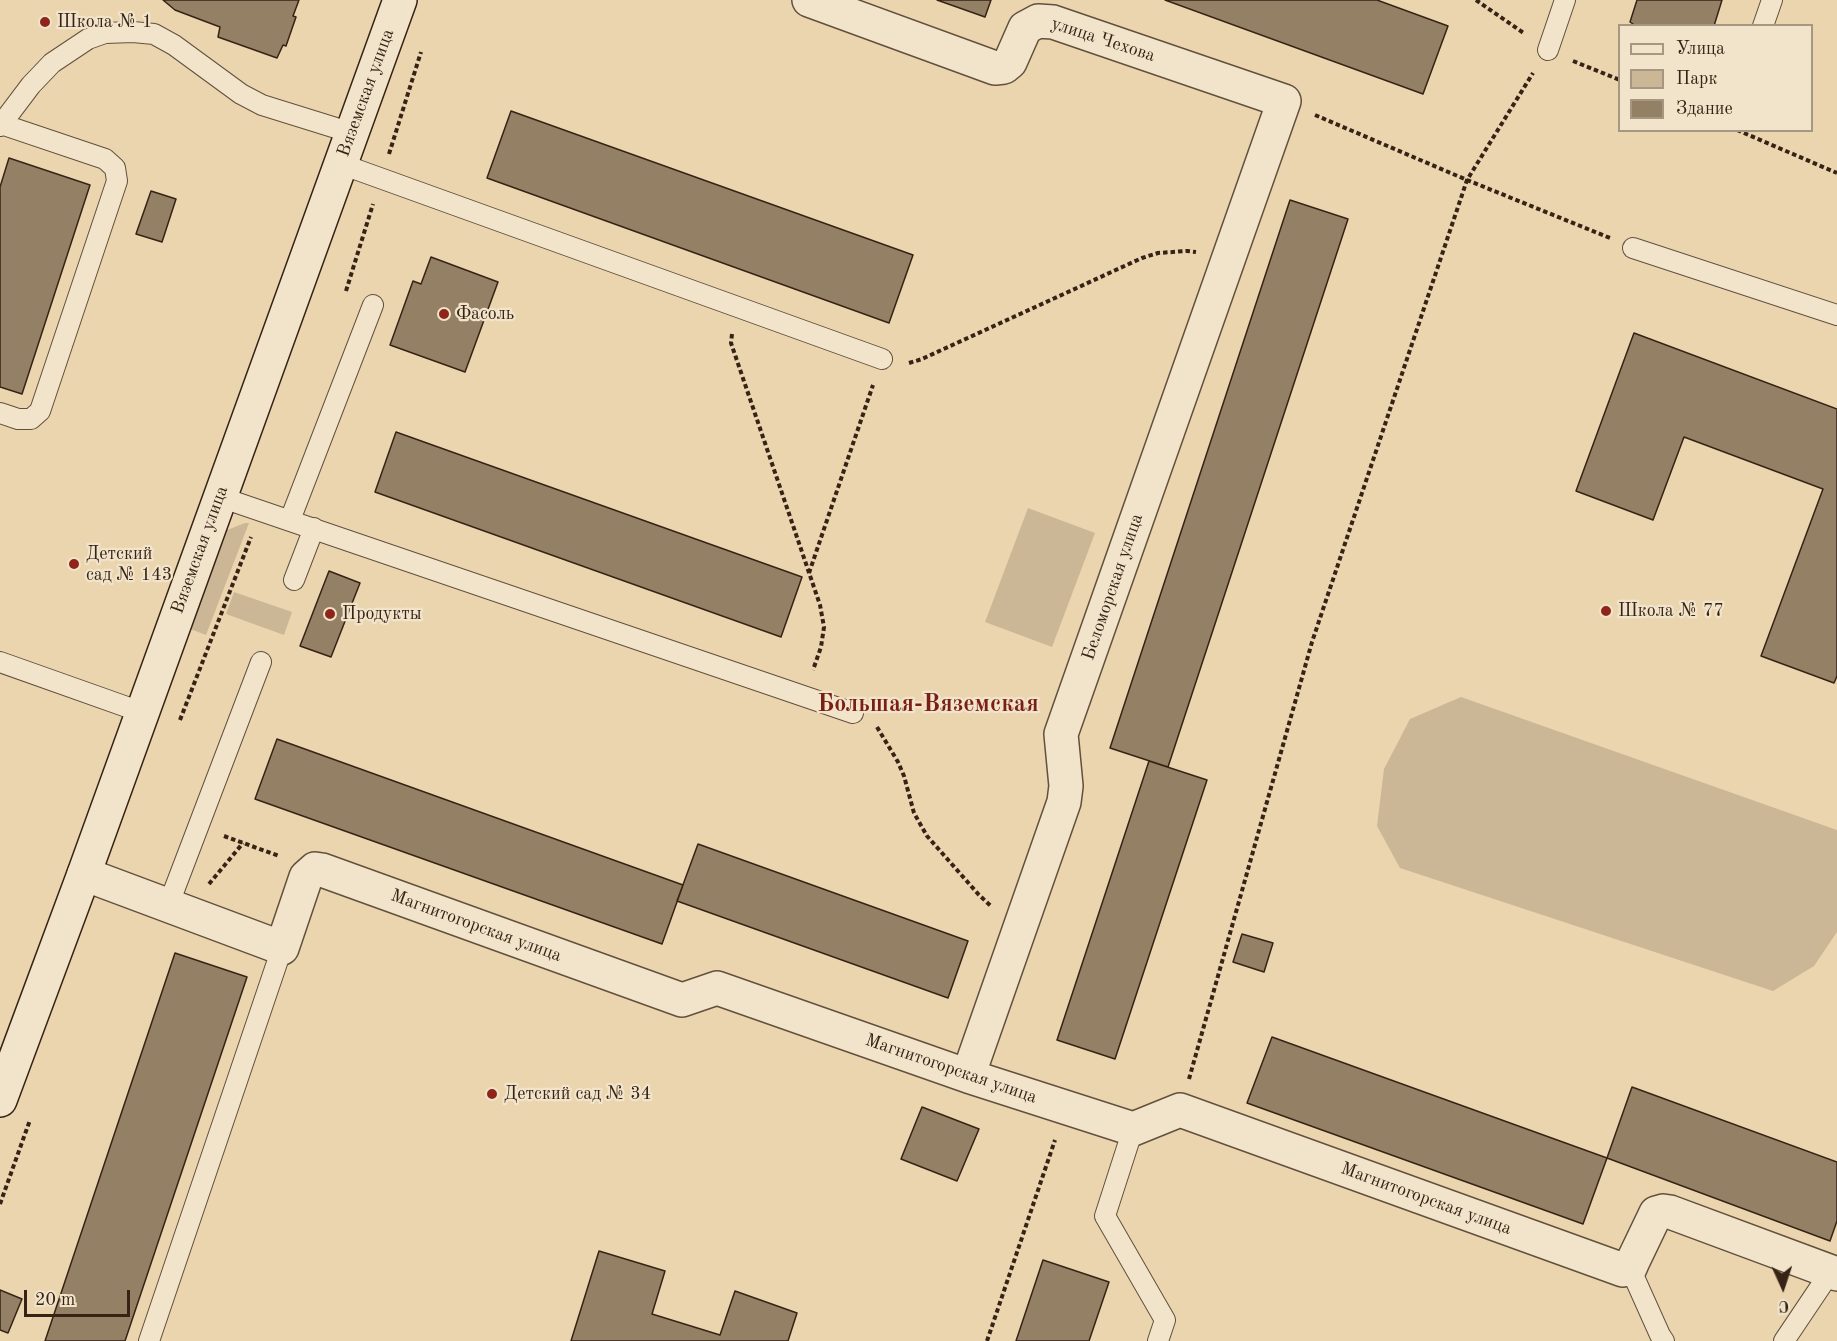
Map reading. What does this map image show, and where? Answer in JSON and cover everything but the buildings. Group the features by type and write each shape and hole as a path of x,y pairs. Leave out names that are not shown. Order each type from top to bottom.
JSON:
{"street":[{"name":"Вяземская улица","path":"0,1100 400,0"},
{"name":"улица Чехова","path":"809,0 995,68 1004,67 1010,62 1025,28 1038,21 1053,22 1284,101"},
{"name":"Беломорская улица","path":"968,1076 1064,802 1066,786 1061,734 1284,101"},
{"path":"84,874 282,948 306,876 315,869"},
{"name":"Магнитогорская улица","path":"315,869 682,1000 717,988 968,1076 1133,1129"},
{"path":"1133,1129 1180,1110"},
{"name":"Магнитогорская улица","path":"1180,1110 1623,1270 1630,1268"},
{"path":"1630,1268 1653,1218 1656,1213 1663,1211 1834,1272"}],"lane":[{"path":"1548,50 1565,0"},
{"path":"1764,24 1772,0"},
{"path":"0,413 18,419 31,419 40,411 117,181 115,168 105,159 1,125 31,85 52,63 88,39 105,33 154,34 262,105 352,133"},
{"path":"341,164 882,359"},
{"path":"1633,248 1837,315"},
{"path":"290,520 373,305"},
{"path":"220,497 853,713"},
{"path":"294,580 314,528"},
{"path":"0,662 141,711"},
{"path":"177,909 198,827 261,662"},
{"path":"149,1341 282,948"},
{"path":"1133,1129 1105,1216 1165,1320 1158,1341"},
{"path":"1630,1268 1664,1341"},
{"path":"1784,1341 1834,1272"}],"path":[{"path":"1476,0 1548,50 1618,80"},
{"path":"1180,1110 1312,642 1467,180 1548,50"},
{"path":"1284,101 1633,248"},
{"path":"1742,132 1837,173"},
{"path":"809,573 882,359 909,363 922,360 1142,258 1158,253 1187,251 1229,256"},
{"path":"741,308 732,332 731,343 820,605 824,627 821,647 803,696"},
{"path":"853,713 878,728 898,762 914,813 927,836 993,908 1023,920"},
{"path":"198,827 315,869"},
{"path":"177,909 243,843"},
{"path":"987,1341 1065,1108"}],"green space":[{"path":"1028,508 1095,533 1052,647 985,622"},
{"path":"249,523 206,635 185,627 219,537 227,530"},
{"path":"234,592 292,612 284,635 226,614"},
{"path":"1461,697 1837,830 1837,932 1814,966 1773,991 1400,868 1377,826 1384,769 1410,719"}],"place":[{"name":"Школа № 1","path":"45,22"},
{"name":"Фасоль","path":"444,314"},
{"name":"Детский сад № 143","path":"74,564"},
{"name":"Школа № 77","path":"1606,611"},
{"name":"Продукты","path":"330,614"},
{"name":"Детский сад № 34","path":"492,1094"}],"district":[{"name":"Большая-Вяземская","path":"928,705"}]}
